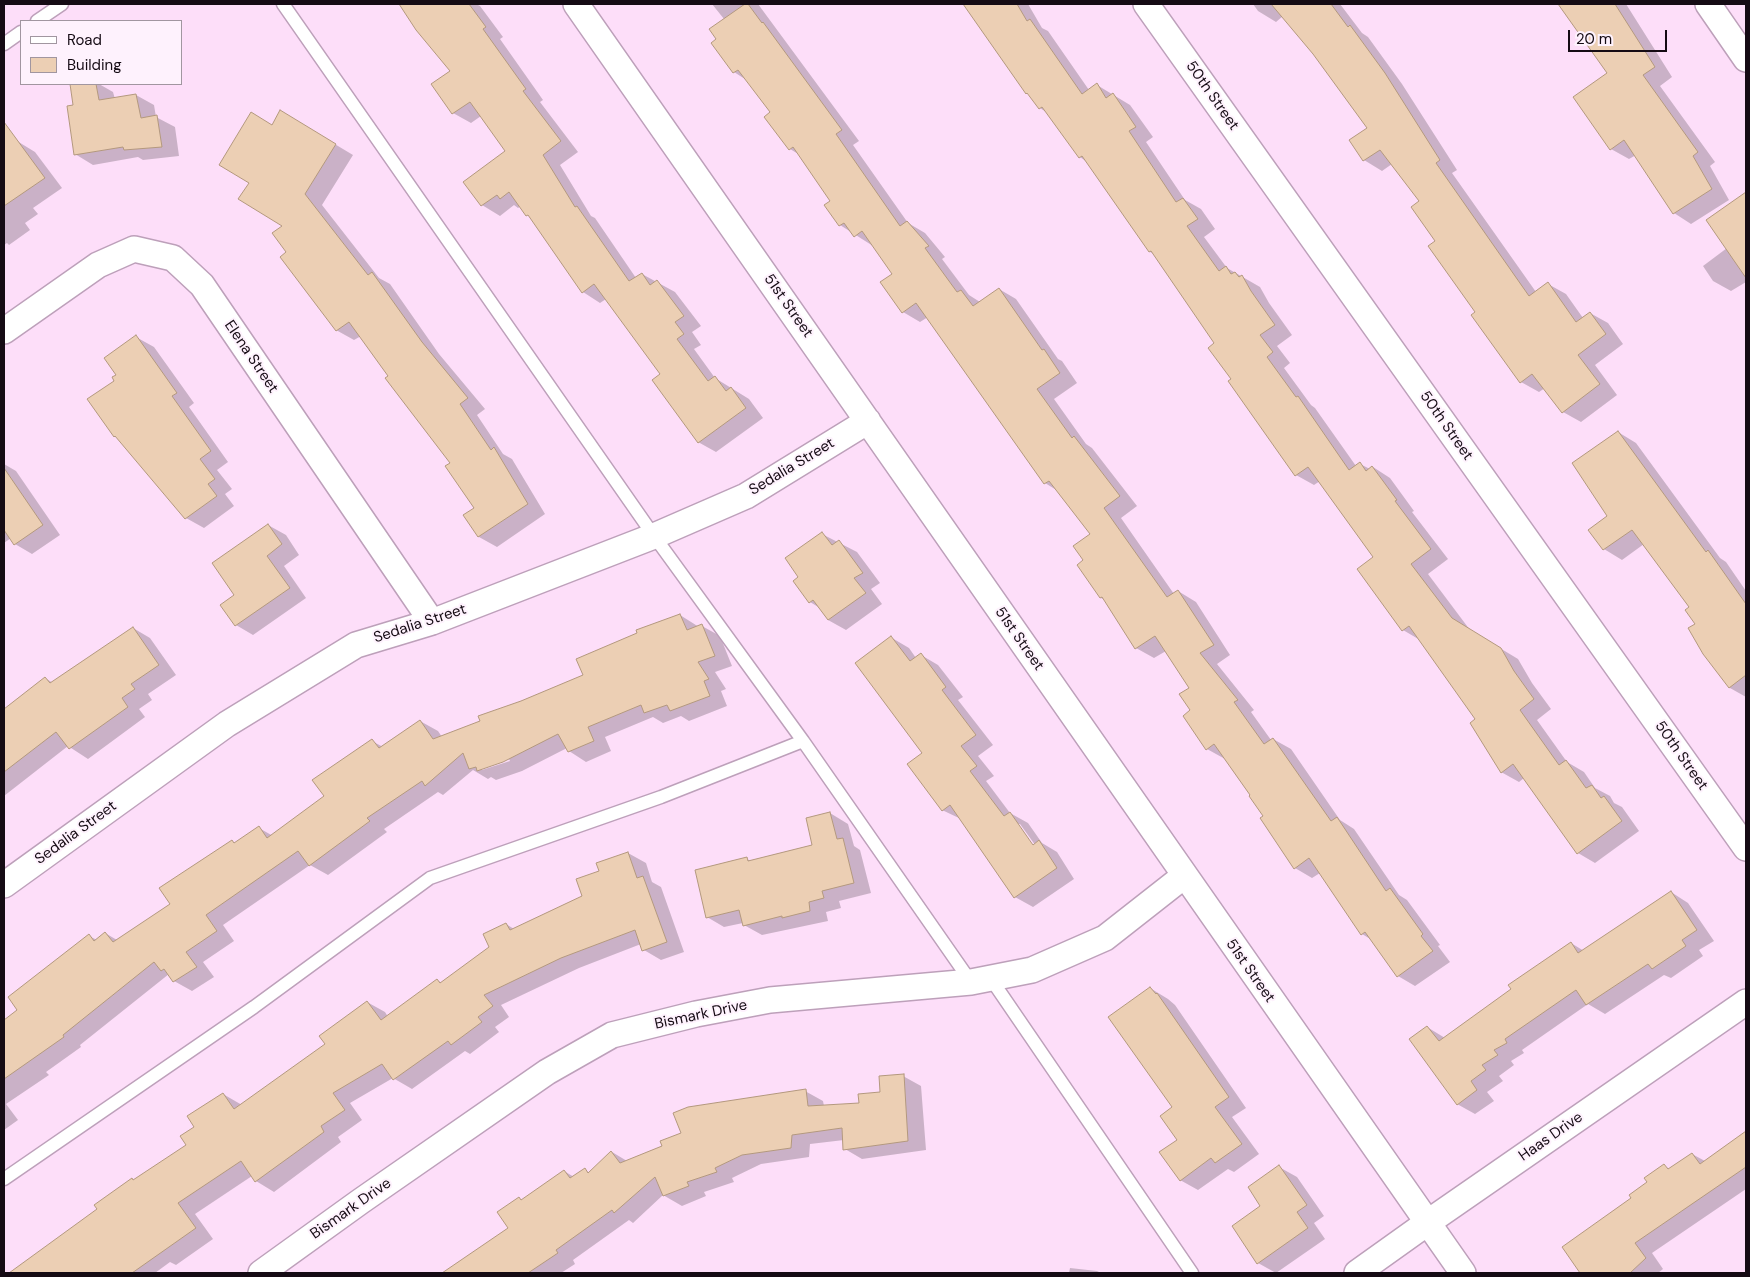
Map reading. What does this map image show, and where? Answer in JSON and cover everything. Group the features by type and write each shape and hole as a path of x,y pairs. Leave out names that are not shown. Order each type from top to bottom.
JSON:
{"street":[{"name":"51st Street","path":"576,4 1463,1273"},
{"name":"50th Street","path":"1146,4 1746,848"},
{"path":"1708,4 1746,60"},
{"name":"Elena Street","path":"4,331 98,266 134,249 173,258 202,285 432,622"},
{"name":"Sedalia Street","path":"4,885 227,724 356,645 432,622 654,536 746,496 868,421"},
{"name":"Bismark Drive","path":"262,1273 361,1201 548,1072 612,1035 696,1014 770,1000 981,981 1032,970 1105,938 1184,876"},
{"name":"Haas Drive","path":"1356,1273 1746,1002"}],"lane":[{"path":"38,20 62,4"},
{"path":"283,4 654,536 981,981 1192,1273"},
{"path":"4,44 20,33"},
{"path":"4,1179 254,1007 430,878 661,797 803,741"}],"building":[{"path":"399,4 469,4 486,27 483,29 526,89 523,91 561,141 543,155 575,207 577,206 629,281 642,273 650,285 657,280 684,316 675,322 684,334 677,339 708,381 715,376 726,391 731,387 746,408 698,443 652,380 660,374 594,284 582,293 528,215 526,216 509,192 500,199 497,195 481,206 463,182 505,151 470,102 452,114 431,84 450,71 416,30"},
{"path":"745,4 748,4 763,22 842,130 836,134 900,226 907,221 929,246 925,248 957,292 961,290 973,306 999,288 1042,350 1044,349 1060,373 1037,389 1072,438 1074,436 1120,496 1104,508 1167,597 1178,590 1214,645 1200,653 1238,700 1234,702 1264,744 1273,738 1331,821 1337,817 1386,891 1390,888 1433,951 1397,977 1365,932 1361,935 1309,858 1294,869 1260,818 1263,816 1250,795 1214,744 1206,750 1183,716 1190,710 1179,694 1189,688 1155,636 1135,649 1102,597 1100,598 1077,565 1083,560 1073,546 1090,534 1049,481 1044,484 916,303 902,313 880,282 892,274 862,231 854,237 844,223 839,226 824,205 830,201 793,147 789,150 764,117 770,112 738,70 733,73 711,43 716,39 709,29"},
{"path":"963,4 1017,4 1027,21 1030,19 1082,94 1097,83 1106,98 1113,93 1136,127 1129,131 1176,202 1183,198 1198,219 1187,226 1219,271 1226,266 1231,274 1235,272 1239,277 1242,275 1275,325 1260,335 1273,352 1267,357 1296,397 1298,396 1349,470 1360,462 1366,471 1372,466 1397,500 1395,501 1431,549 1411,564 1452,618 1501,648 1514,671 1534,699 1520,710 1559,765 1566,760 1586,788 1592,785 1601,798 1604,796 1622,821 1577,854 1513,764 1501,773 1470,723 1475,719 1409,626 1402,631 1357,569 1373,557 1308,467 1295,476 1228,381 1231,379 1208,348 1214,343 1151,251 1149,252 1082,156 1079,158 1042,107 1039,109 1026,94"},
{"path":"1271,4 1331,4 1348,27 1350,25 1385,73 1440,160 1436,163 1529,296 1548,282 1576,322 1590,312 1606,334 1578,355 1600,384 1562,413 1532,374 1520,383 1471,315 1475,312 1428,246 1435,241 1411,207 1419,201 1380,150 1363,161 1349,140 1367,128 1313,54"},
{"path":"1558,4 1615,4 1655,67 1643,75 1698,152 1693,156 1712,189 1673,214 1624,140 1610,150 1573,97 1607,73"},
{"path":"70,85 96,85 99,100 136,94 141,118 157,115 162,147 124,150 123,147 74,155 67,106 73,105"},
{"path":"280,110 336,144 305,194 368,275 372,272 422,342 468,398 460,404 491,450 494,447 528,504 478,537 463,515 474,508 445,466 450,463 385,378 388,376 349,322 336,331 280,257 286,252 272,233 282,226 238,199 249,183 219,165 251,112 272,125"},
{"path":"4,122 45,178 4,206"},
{"path":"1746,192 1746,278 1706,220"},
{"path":"136,335 177,393 172,396 211,451 200,459 215,479 208,484 217,496 185,519 114,437 87,399 114,381 112,377 116,375 104,358"},
{"path":"1618,431 1706,552 1708,550 1746,604 1746,675 1729,688 1703,654 1688,628 1695,624 1685,610 1689,607 1632,530 1603,550 1588,530 1607,516 1572,463"},
{"path":"4,468 43,525 14,545 4,530"},
{"path":"268,524 282,544 267,556 290,588 235,626 220,605 234,595 212,563"},
{"path":"822,532 832,545 839,540 863,573 854,578 866,593 828,620 813,600 809,603 793,581 798,577 785,558"},
{"path":"680,614 687,630 702,624 715,656 698,662 709,679 704,681 710,696 670,711 667,705 644,713 641,705 588,727 594,741 568,752 558,734 503,762 477,771 476,767 469,769 463,753 425,786 422,781 367,818 370,821 309,866 298,851 206,915 217,931 186,952 197,967 173,982 164,969 161,971 154,962 63,1035 64,1037 4,1079 4,1020 17,1010 8,997 89,934 94,941 105,932 113,942 170,904 159,888 232,840 234,843 259,826 267,838 324,796 312,780 372,739 379,748 420,720 433,739 480,721 478,716 521,701 583,675 576,659 637,633 636,630"},
{"path":"133,627 159,665 131,684 135,689 122,698 128,707 69,749 56,732 4,772 4,709 45,677 50,683"},
{"path":"891,636 910,661 921,653 946,687 942,690 976,735 961,746 977,766 970,771 1004,816 1010,812 1033,845 1039,840 1057,868 1014,898 950,805 942,811 907,764 922,753 855,663"},
{"path":"830,812 837,839 843,838 854,883 822,891 824,898 809,902 810,911 782,918 782,916 743,926 739,910 706,918 695,870 747,857 748,861 812,845 806,818"},
{"path":"628,852 637,878 643,876 667,942 642,951 635,930 561,958 484,995 493,1006 478,1017 482,1022 451,1045 448,1041 393,1080 382,1064 333,1093 345,1110 321,1126 324,1132 255,1182 241,1161 178,1203 196,1228 132,1273 9,1273 97,1209 94,1205 132,1178 133,1180 186,1145 180,1136 194,1127 187,1116 223,1093 234,1109 325,1044 319,1036 367,1001 381,1020 437,979 440,983 489,947 483,934 506,923 510,930 582,896 576,879 599,871 596,863"},
{"path":"1671,891 1697,930 1682,940 1686,946 1652,969 1648,964 1586,1005 1576,990 1505,1039 1507,1043 1494,1050 1498,1055 1482,1065 1486,1070 1471,1081 1477,1090 1457,1105 1409,1039 1427,1026 1439,1041 1511,989 1508,985 1571,942 1578,953"},
{"path":"1150,987 1157,993 1229,1097 1215,1107 1242,1144 1215,1163 1211,1158 1180,1181 1159,1152 1177,1140 1160,1116 1172,1107 1108,1017"},
{"path":"904,1074 908,1141 843,1150 842,1128 792,1135 791,1148 742,1155 715,1168 717,1172 687,1182 689,1186 663,1196 655,1177 614,1213 612,1210 556,1250 558,1253 528,1273 442,1273 508,1228 497,1212 519,1197 521,1200 564,1170 570,1178 585,1168 588,1173 611,1151 620,1163 662,1146 660,1141 681,1133 673,1113 688,1107 806,1089 808,1106 859,1103 858,1094 880,1092 879,1076"},
{"path":"1746,1131 1746,1167 1635,1243 1646,1258 1630,1273 1580,1273 1562,1247 1631,1198 1629,1195 1647,1182 1644,1178 1664,1164 1668,1169 1692,1153 1700,1164"},
{"path":"1279,1165 1307,1205 1297,1212 1308,1228 1257,1264 1232,1226 1260,1206 1248,1187"}]}
